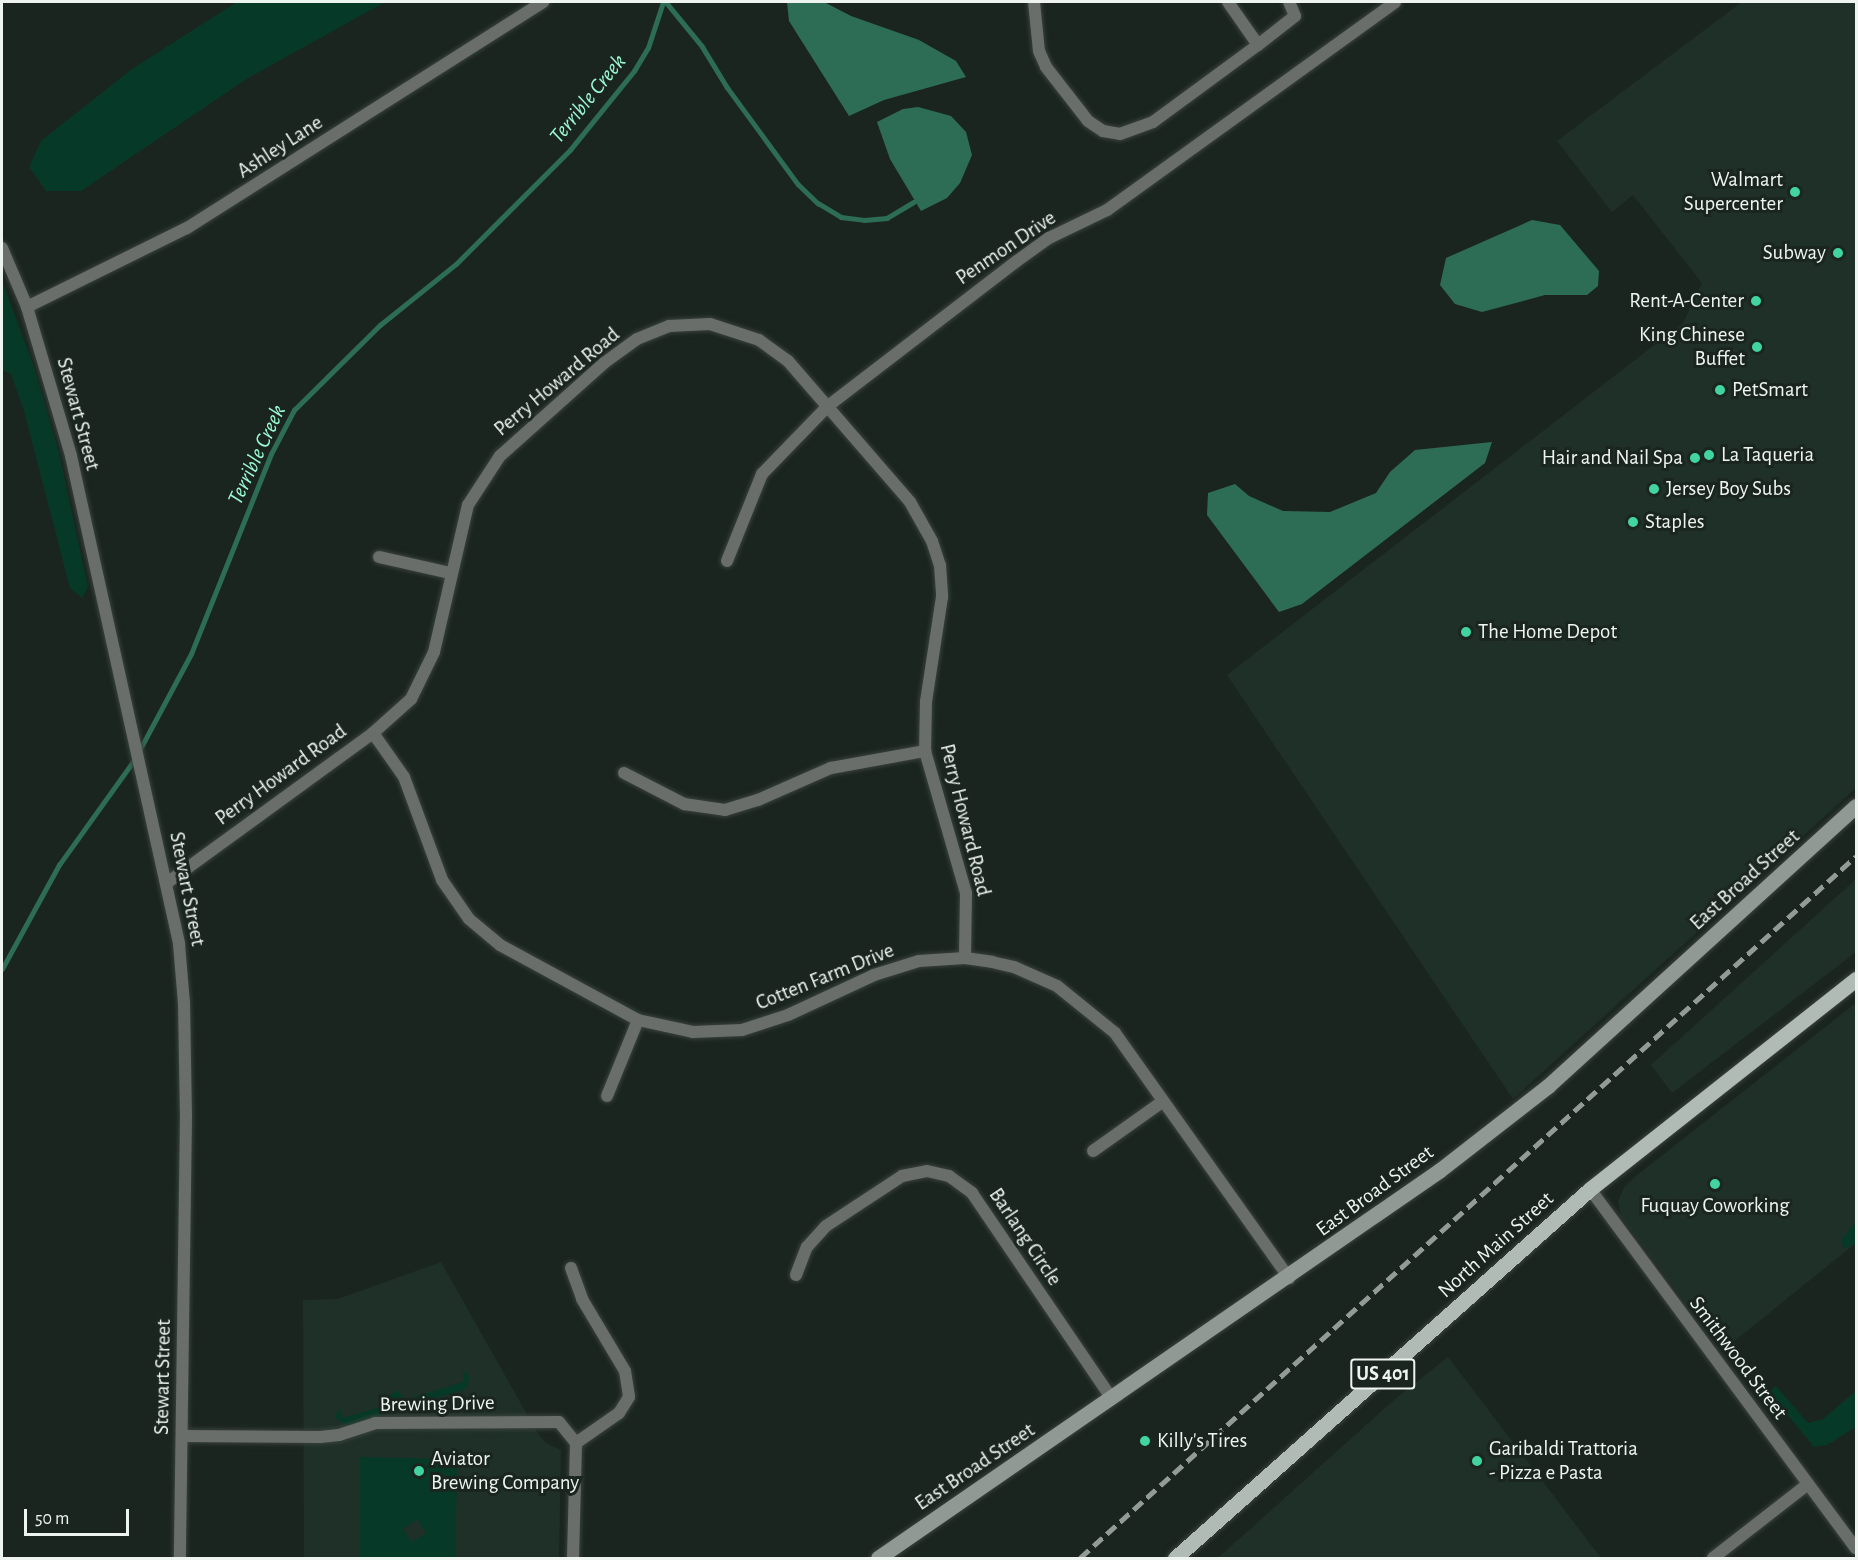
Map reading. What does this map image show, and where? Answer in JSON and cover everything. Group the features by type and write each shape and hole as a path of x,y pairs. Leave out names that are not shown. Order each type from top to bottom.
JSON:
{"main road":[{"name":"East Broad Street","path":"878,1558 1289,1278 1440,1170 1548,1086 1857,806"},
{"name":"North Main Street","path":"1175,1558 1590,1190 1857,979"}],"street":[{"name":"Ashley Lane","path":"27,307 187,228 543,2"},
{"path":"1034,2 1039,51 1046,67 1069,100 1103,131 1137,131 1295,16 1288,2"},
{"path":"1228,2 1258,45"},
{"name":"Penmon Drive","path":"727,561 762,474 828,406 1049,238 1107,210 1395,2"},
{"name":"Stewart Street","path":"2,248 27,307 71,456 168,882 184,1003 180,1558"},
{"name":"Perry Howard Road","path":"168,882 373,733 420,687 434,652 450,573 468,505 489,469 604,363 651,332 695,323 742,332 788,361 910,502 933,541 940,565 942,597 926,701 925,751 966,893 965,958"},
{"path":"379,557 450,573"},
{"name":"Cotten Farm Drive","path":"373,733 404,777 442,880 469,919 500,945 638,1020 693,1032 742,1030 788,1015 896,968 965,958 1014,968 1079,1000 1114,1034 1289,1278"},
{"path":"624,773 684,804 725,810 758,800 831,768 925,751"},
{"path":"607,1096 638,1020"},
{"path":"1093,1151 1162,1102"},
{"name":"Barlang Circle","path":"796,1275 807,1247 826,1226 902,1176 927,1171 948,1176 972,1193 1112,1399"},
{"name":"Smithwood Street","path":"1590,1190 1857,1548"},
{"path":"571,1268 582,1299 625,1371 629,1397 619,1413 576,1443 573,1558"},
{"name":"Brewing Drive","path":"182,1436 320,1437 339,1436 375,1423 559,1422 576,1443"},
{"path":"1713,1558 1808,1484"}],"shaded area":[{"path":"237,2 385,2 248,78 81,191 46,191 29,167 41,141 132,69"},
{"path":"787,2 824,2 851,16 919,40 956,61 966,77 884,100 849,116 789,21"},
{"path":"1742,2 1856,2 1856,788 1513,1099 1227,675 1683,323 1702,283 1633,195 1612,212 1557,141"},
{"path":"918,107 951,116 966,132 972,155 960,183 947,198 921,211 890,159 877,122 903,109"},
{"path":"1532,220 1560,225 1599,271 1598,286 1587,295 1545,295 1482,312 1455,304 1440,285 1446,258"},
{"path":"2,280 34,367 59,453 88,587 82,598 70,588 24,411 11,374 2,370"},
{"path":"1492,442 1485,463 1302,604 1279,612 1207,515 1208,493 1235,484 1249,496 1283,511 1330,512 1376,493 1390,472 1415,450"},
{"path":"1856,879 1856,952 1672,1093 1651,1065"},
{"path":"1856,1003 1856,1243 1722,1351 1621,1216 1618,1201 1625,1186 1636,1176"},
{"path":"1856,1222 1856,1243 1845,1249 1841,1240"},
{"path":"441,1262 537,1432 546,1443 561,1450 559,1558 304,1558 303,1300 338,1299"},
{"path":"1448,1357 1601,1558 1218,1558 1394,1400"},
{"path":"463,1370 470,1377 466,1389 346,1426 335,1417 339,1409 343,1418 391,1404 389,1396 398,1390 404,1400 463,1382"},
{"path":"1776,1386 1808,1423 1823,1419 1856,1391 1856,1427 1827,1445 1814,1447 1772,1396 1771,1390"},
{"path":"360,1457 452,1459 457,1467 455,1558 360,1558","holes":["417,1519 426,1533 412,1542 403,1529"]}],"waterway":[{"name":"Terrible Creek","path":"139,751 191,654 271,454 294,410 380,325 456,264 570,150 634,71 648,48 663,2"},
{"path":"666,2 702,46 727,87 798,184 818,203 841,217 864,220 887,218 914,202"},
{"name":"Terrible Creek","path":"2,969 59,865 135,759"}],"railway":[{"path":"1080,1558 1856,856"}],"place":[{"name":"Walmart Supercenter","path":"1795,192"},
{"name":"Subway","path":"1838,253"},
{"name":"Rent-A-Center","path":"1756,301"},
{"name":"King Chinese Buffet","path":"1757,347"},
{"name":"PetSmart","path":"1720,390"},
{"name":"La Taqueria","path":"1709,455"},
{"name":"Hair and Nail Spa","path":"1695,458"},
{"name":"Jersey Boy Subs","path":"1654,489"},
{"name":"Staples","path":"1633,522"},
{"name":"The Home Depot","path":"1466,632"},
{"name":"Fuquay Coworking","path":"1715,1184"},
{"name":"Killy's Tires","path":"1145,1441"},
{"name":"Garibaldi Trattoria - Pizza e Pasta","path":"1477,1461"},
{"name":"Aviator Brewing Company","path":"419,1471"}]}
